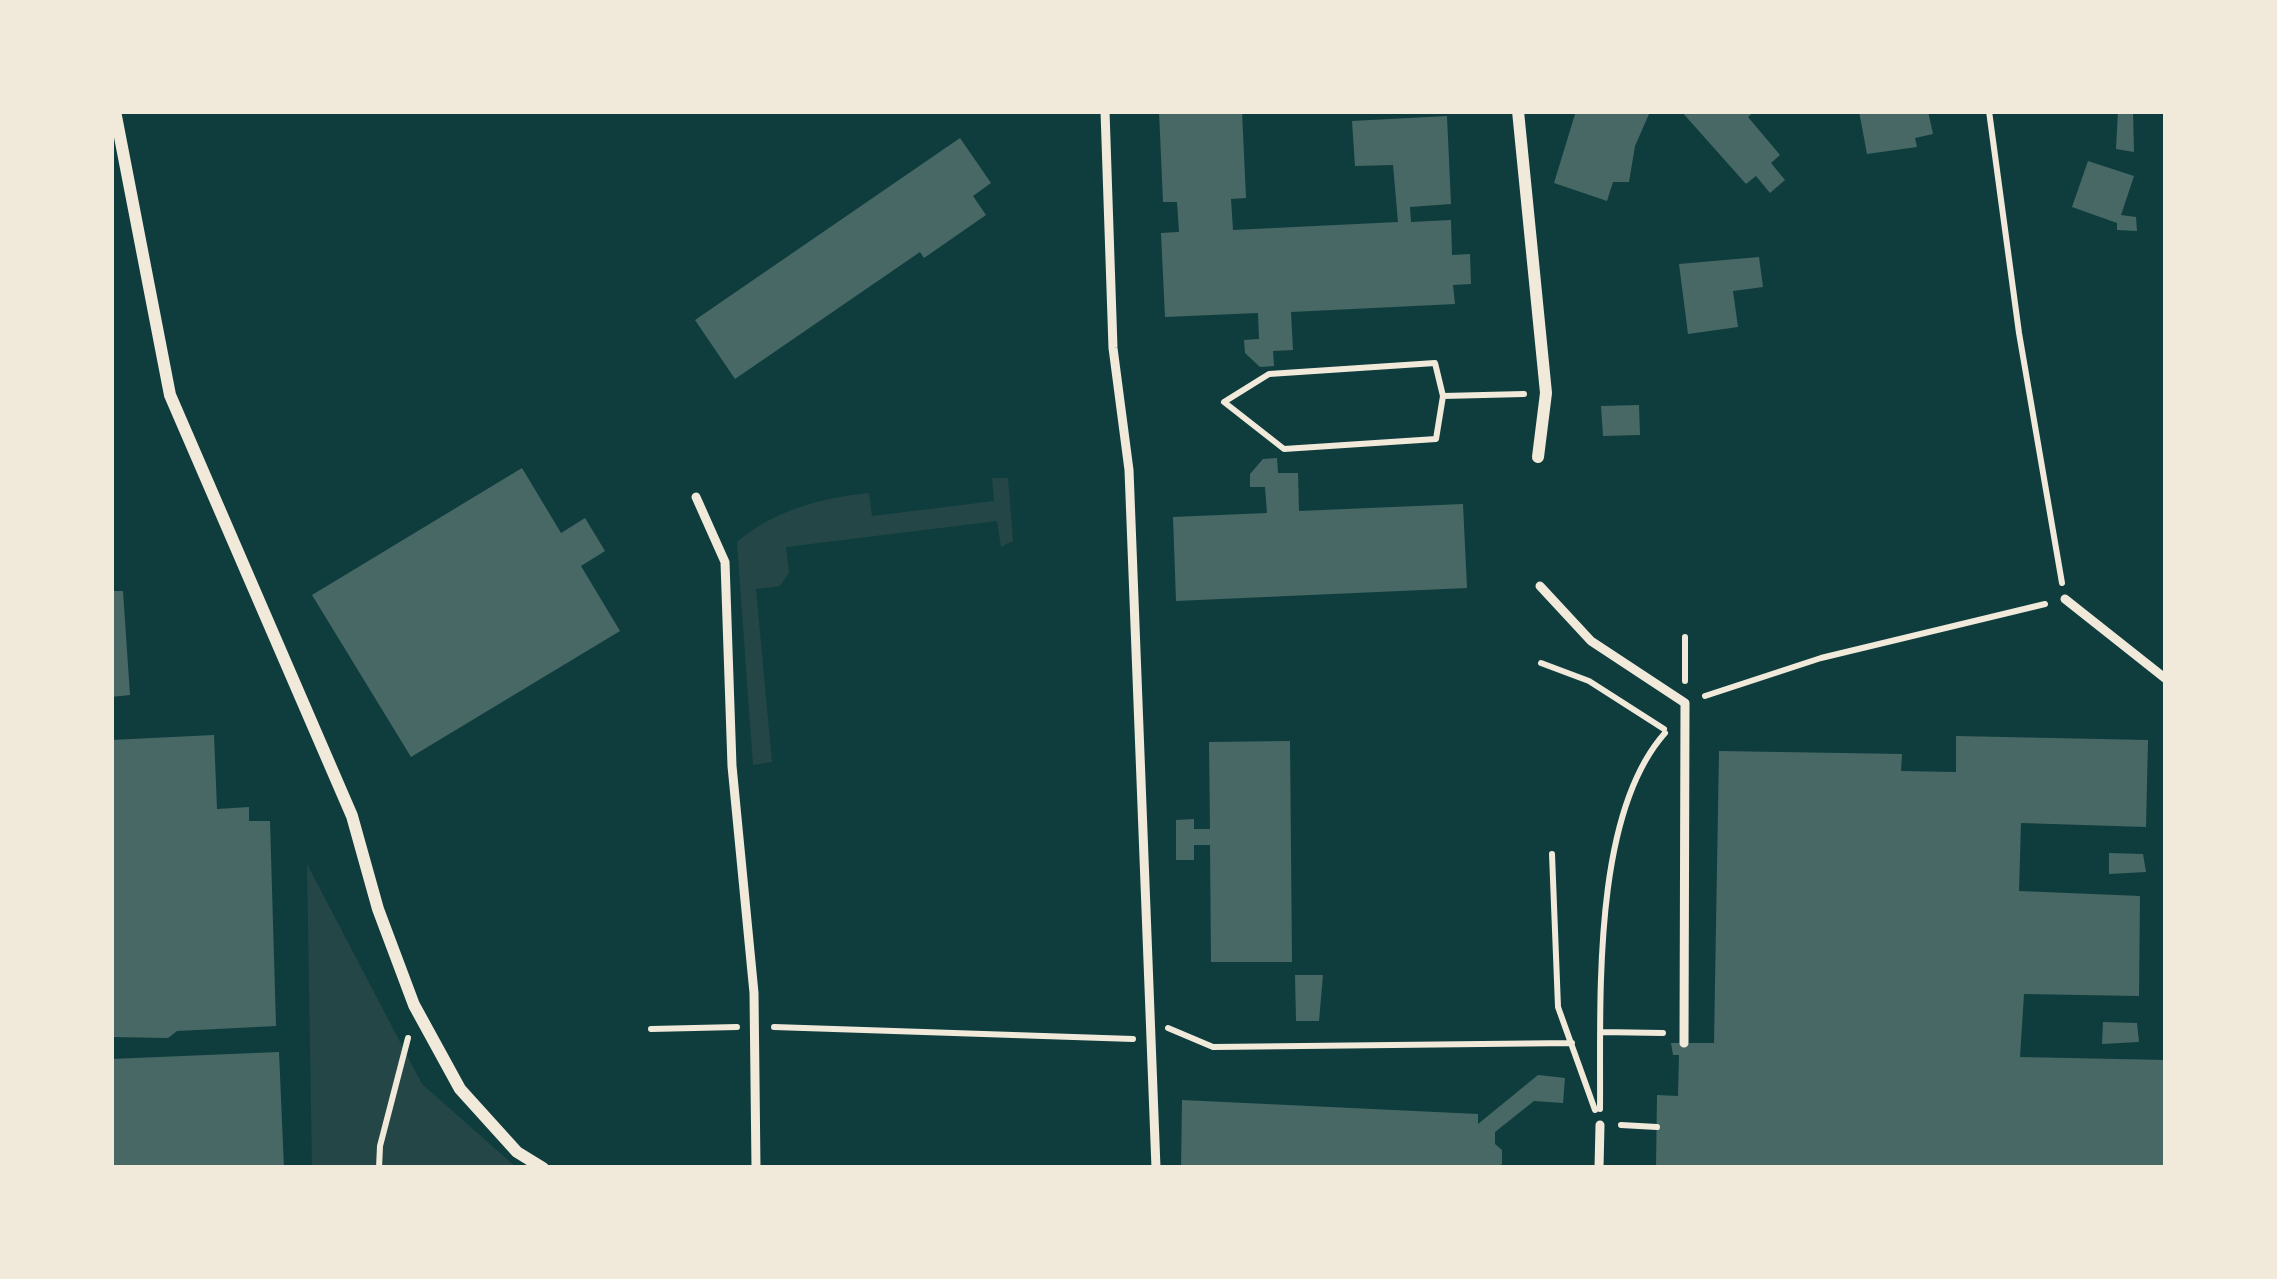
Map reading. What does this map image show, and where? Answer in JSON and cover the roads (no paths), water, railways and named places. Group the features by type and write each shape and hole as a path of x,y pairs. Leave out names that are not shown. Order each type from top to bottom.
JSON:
{"street":[{"path":"115,111 170,395 352,816 378,909 414,1005 460,1089 518,1152 543,1168"},
{"path":"1519,111 1546,393 1538,458"}],"lane":[{"path":"1105,111 1105,203 1129,470 1154,1022 1156,1168"},
{"path":"696,497 725,562 732,766 754,1027 756,1168"},
{"path":"1540,586 1591,641 1685,703 1683,1038"},
{"path":"2065,599 2166,679"},
{"path":"1599,1168 1600,1124"}]}
